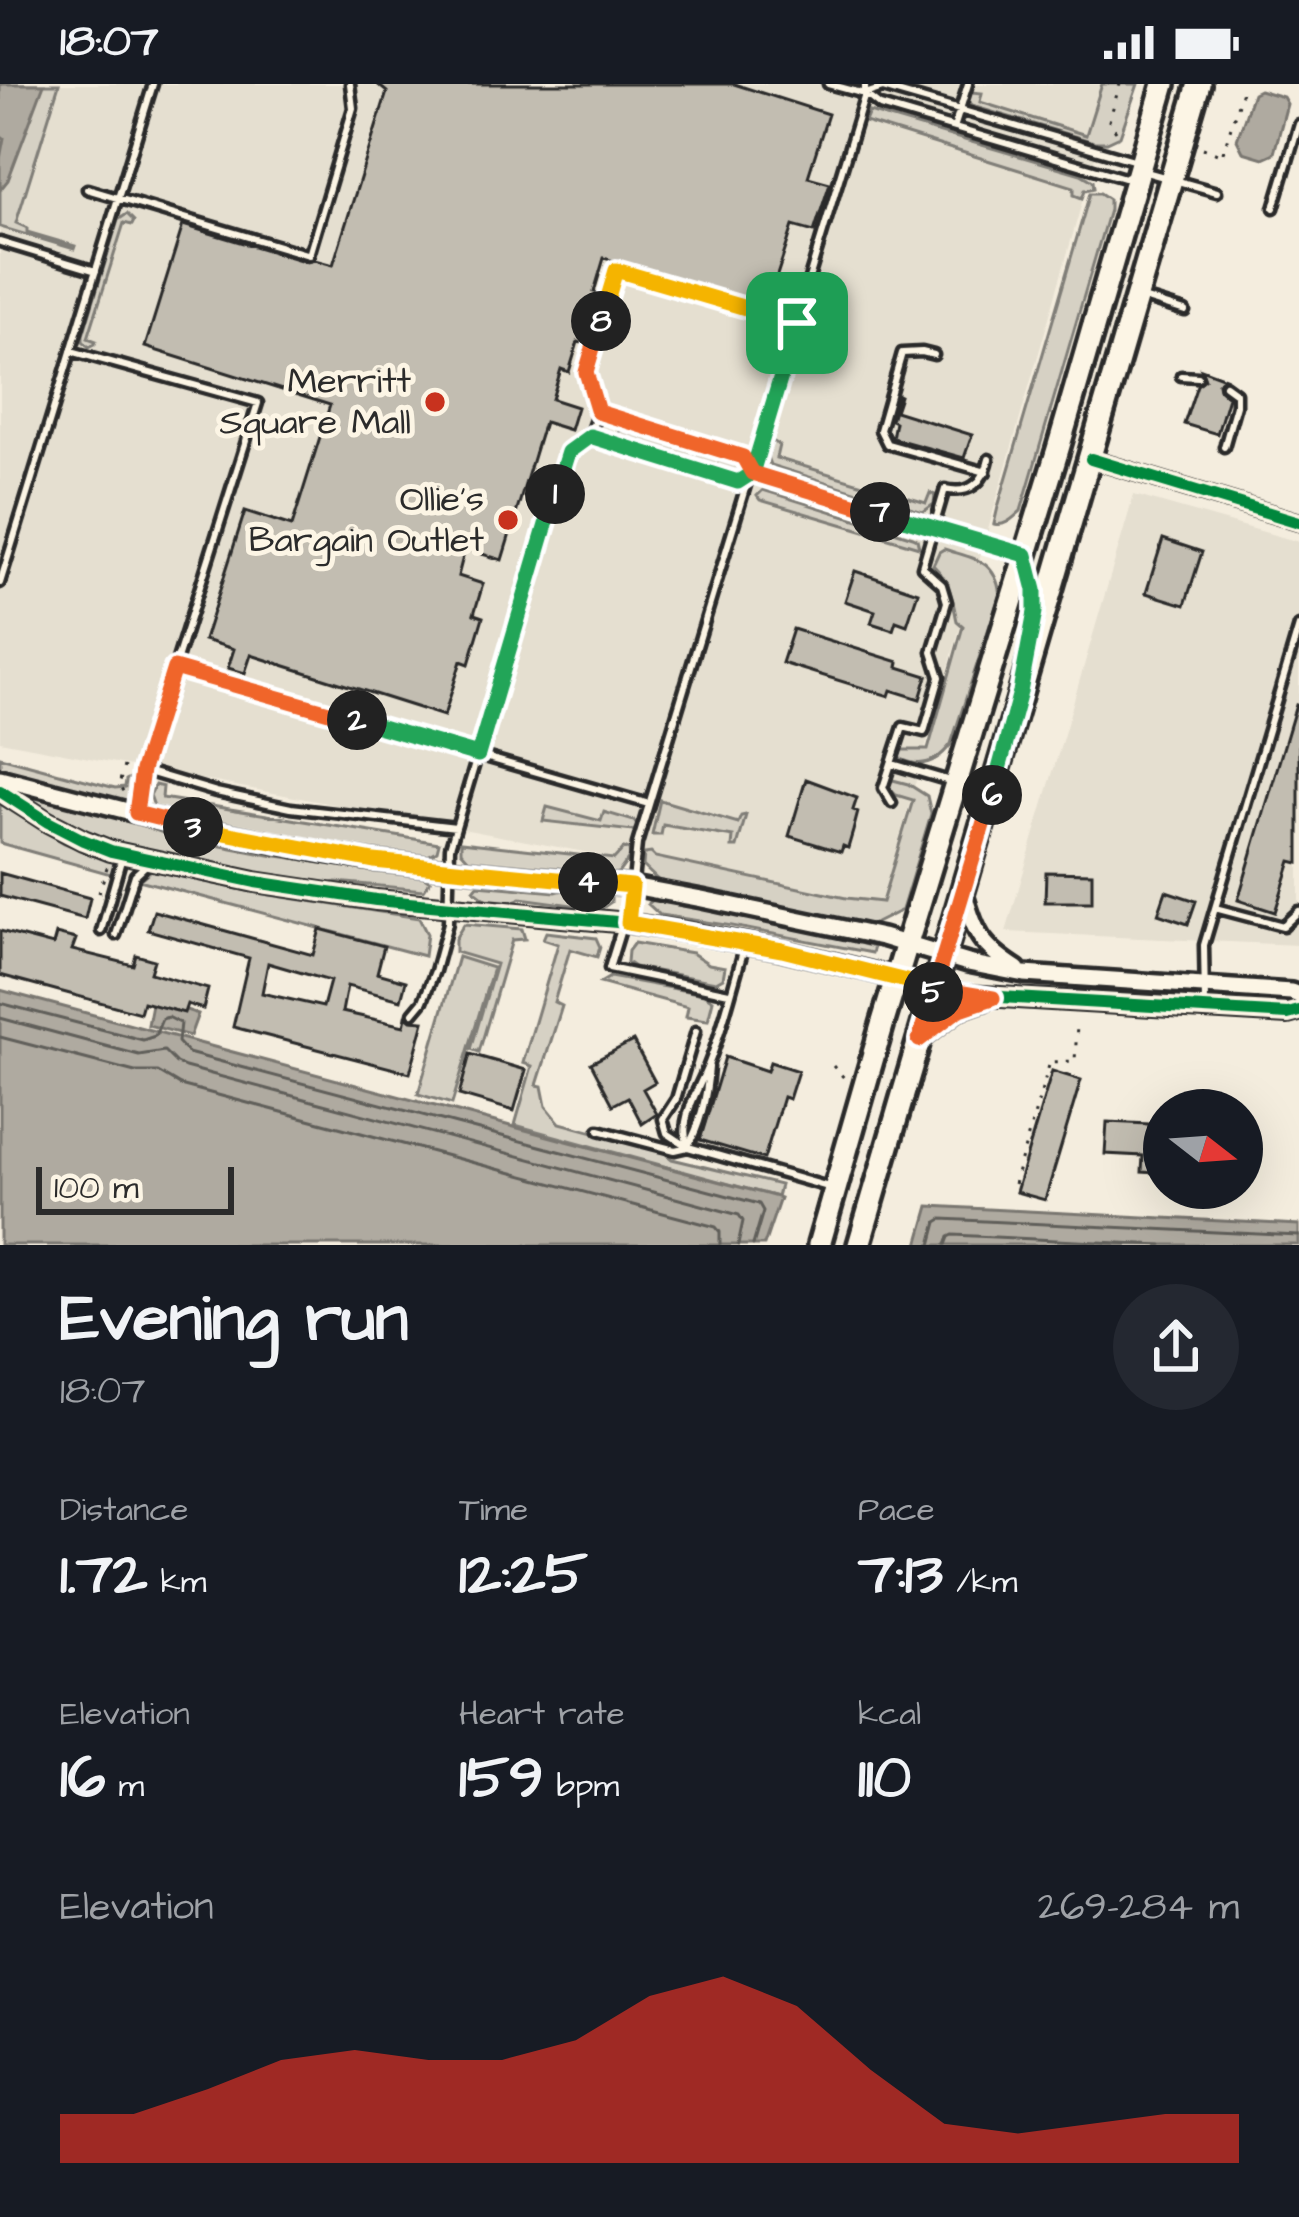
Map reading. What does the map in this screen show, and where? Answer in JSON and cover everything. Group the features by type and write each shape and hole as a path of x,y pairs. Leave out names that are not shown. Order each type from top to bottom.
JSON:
{"main road":[{"path":"819,1245 1163,84"},
{"path":"859,1245 1199,84"},
{"path":"1082,366 1074,434 1078,447 1090,459"},
{"path":"1020,692 1035,612 1026,555"}],"street":[{"path":"1090,459 1299,522"},
{"path":"0,778 318,852 632,886 776,913 1024,974 1299,995"},
{"path":"0,791 82,840 117,852 307,890 626,923 782,950 897,980 993,998 1299,1010"},
{"path":"963,890 978,939 1024,974"},
{"path":"919,1040 958,1010 993,998"}],"lane":[{"path":"0,583 153,84"},
{"path":"87,189 309,255 353,108 350,84"},
{"path":"828,84 866,94 880,106 1124,178 1138,170 1217,192"},
{"path":"730,993 609,968 626,923 637,844 866,94 865,84"},
{"path":"954,128 968,84"},
{"path":"866,94 883,88 1133,160 1138,170"},
{"path":"1274,208 1299,124"},
{"path":"0,242 96,271"},
{"path":"413,1013 433,980 448,923 450,847 568,452 590,436 598,412 586,372 616,270 797,323"},
{"path":"1137,296 1185,311"},
{"path":"71,351 258,403 129,811"},
{"path":"934,355 902,353 880,430 887,443 986,472"},
{"path":"1181,376 1198,377"},
{"path":"1224,447 1236,405 1236,393 1225,386"},
{"path":"598,412 743,457 752,473 1026,555"},
{"path":"590,436 738,482 752,473"},
{"path":"892,803 884,788 903,727 924,732 940,676 932,652 947,602 942,584 922,567 945,489 959,493 978,484 989,459"},
{"path":"1205,1008 1204,945 1299,626"},
{"path":"174,668 650,804"},
{"path":"892,764 957,783"},
{"path":"142,770 292,808 457,827"},
{"path":"100,931 117,852"},
{"path":"116,935 135,875 150,861"},
{"path":"1215,908 1283,926 1299,910"},
{"path":"688,1147 746,943"},
{"path":"696,1031 676,1099 663,1118 667,1133 688,1147 835,1189"},
{"path":"599,1130 675,1150 688,1147"}],"path":[{"path":"1116,131 1109,122 1120,84"},
{"path":"1203,148 1222,156 1244,84"},
{"path":"124,766 119,785 129,811"},
{"path":"99,893 117,852"},
{"path":"1014,1184 1050,1062 1075,1061 1077,1025"},
{"path":"833,1066 849,1083 846,1090"}],"shaded area":[{"path":"0,84 1116,84 880,906 848,905 0,741"},
{"path":"0,84 59,84 16,223 27,232 74,249 0,227"},
{"path":"1102,84 1138,84 1120,136 1107,142 972,106 967,100 972,92 982,93 980,102 1086,135"},
{"path":"869,112 1081,174 1093,181 1094,188 1085,190 1082,198 1074,195 1074,187 865,122"},
{"path":"1090,193 1109,199 1109,210 1021,511 1005,523 994,524 998,507"},
{"path":"127,214 134,221 124,223 88,338 96,341 89,347 83,335 118,220"},
{"path":"625,425 739,461 746,469 741,477 734,477 622,442 618,433"},
{"path":"774,442 779,445 776,458 926,503 930,493 935,495 934,504 923,512 770,465 767,457"},
{"path":"763,490 913,537 919,547 760,500 757,496"},
{"path":"1134,495 1299,542 1299,945 1006,932"},
{"path":"944,549 988,567 1000,594 951,744 934,760 921,764 898,757 899,750 928,750 963,626 957,621 947,584 933,565"},
{"path":"0,757 115,788 125,787 130,778 131,796 118,804 0,774"},
{"path":"893,780 927,796 931,814 902,910 870,926 662,884 643,866 644,854 651,853 882,902 913,800 888,787"},
{"path":"3,784 106,812 174,837 269,855 420,874 430,881 424,890 336,882 325,886 162,855 99,839 49,815"},
{"path":"155,785 163,787 162,798 439,843 437,851 424,858 366,853 171,817 155,809 150,795"},
{"path":"660,800 738,823 746,815 737,847 732,847 733,837 663,825 661,835 652,835"},
{"path":"0,804 64,843 117,863 114,875 0,843"},
{"path":"547,807 601,821 604,812 634,821 638,827 633,831 543,821"},
{"path":"461,842 614,859 624,848 630,857 610,877 469,860 461,851"},
{"path":"151,870 257,893 419,918 427,934 424,956 139,880"},
{"path":"478,885 556,892 575,887 606,891 611,902 601,909 521,898 492,904 474,890"},
{"path":"654,899 764,918 874,947 872,953 660,915 648,904"},
{"path":"464,924 522,929 525,939 512,940 479,1052 471,1049 496,964 455,952 455,939"},
{"path":"546,932 596,938 600,947 597,957 570,949 554,1002 562,1006 537,1085 542,1086 546,1106 560,1123 661,1150 672,1159 780,1185 777,1197 515,1125 532,1066 523,1063 558,944 543,939"},
{"path":"634,943 692,953 725,967 723,978 716,982 634,967 627,962"},
{"path":"458,957 493,968 452,1104 418,1094"},
{"path":"610,977 704,994 713,1000 708,1020 686,1017 688,1007 600,983"}],"water":[{"path":"0,84 44,84 0,190 4,138 0,135"},
{"path":"1259,90 1283,97 1287,104 1274,153 1263,158 1243,152 1237,140 1253,93"},
{"path":"0,990 780,1198 764,1245 0,1245"},
{"path":"153,999 198,1014 190,1036 148,1025"},
{"path":"929,1206 1299,1225 1299,1245 918,1245"}],"building":[{"name":"Merritt Square Mall","path":"377,84 734,84 828,114 808,177 830,183 814,232 793,226 767,306 604,258 594,292 601,294 586,344 578,342 569,372 561,369 552,399 577,407 570,430 544,422 502,560 465,549 458,576 483,584 474,614 483,617 469,664 461,661 444,716 251,655 245,673 228,668 234,649 204,640 245,511 292,526 330,405 145,347 183,225 307,262 333,265 387,92"},
{"path":"1201,369 1225,378 1218,383 1228,397 1217,434 1184,424 1197,385 1205,379"},
{"path":"898,395 895,411 972,435 964,458 892,438 895,422 891,420"},
{"path":"1163,539 1202,552 1185,605 1146,593"},
{"path":"855,571 918,592 907,625 896,621 893,630 871,623 875,611 845,601"},
{"path":"793,629 899,662 898,667 927,676 920,699 891,690 889,696 782,663"},
{"path":"1296,705 1299,863 1291,861 1275,912 1238,900"},
{"path":"806,779 857,798 848,848 843,846 841,852 789,836"},
{"path":"1046,872 1092,873 1092,902 1045,902"},
{"path":"0,873 90,898 85,919 0,896"},
{"path":"1166,891 1196,901 1188,924 1158,914"},
{"path":"154,911 313,955 320,929 384,946 377,973 406,981 401,1000 347,986 342,1012 404,1026 406,1016 424,1021 410,1073 233,1027 249,958 148,930","holes":["268,963 330,981 323,1007 262,993"]},
{"path":"0,931 53,945 56,934 76,939 72,950 133,965 136,955 154,960 150,973 208,989 203,1009 187,1004 184,1013 143,1002 140,1013 0,975"},
{"path":"633,1041 655,1082 643,1089 657,1114 642,1124 628,1097 613,1105 591,1063"},
{"path":"470,1054 526,1070 514,1111 459,1095"},
{"path":"725,1057 767,1071 770,1062 798,1071 789,1099 783,1097 764,1159 700,1140"},
{"path":"1052,1071 1081,1080 1045,1200 1016,1192"},
{"path":"1107,1122 1143,1124 1143,1156 1105,1154"}],"cycle path":[{"path":"1091,459 1299,522"},
{"path":"0,791 48,822 111,851 255,882 376,900 686,932 966,995 1299,1011"}],"place":[{"name":"Merritt Square Mall","path":"435,402"},
{"name":"Ollie's Bargain Outlet","path":"508,520"}],"route":[{"path":"797,323 616,270 586,372 598,412 743,457 752,473 1026,555 1035,612 1020,692 934,988 993,998 958,1010 919,1040 934,988 782,950 628,923 632,886 374,861 136,813 142,770 174,668 478,755 568,452 590,436 738,482 752,473 797,323"}]}
